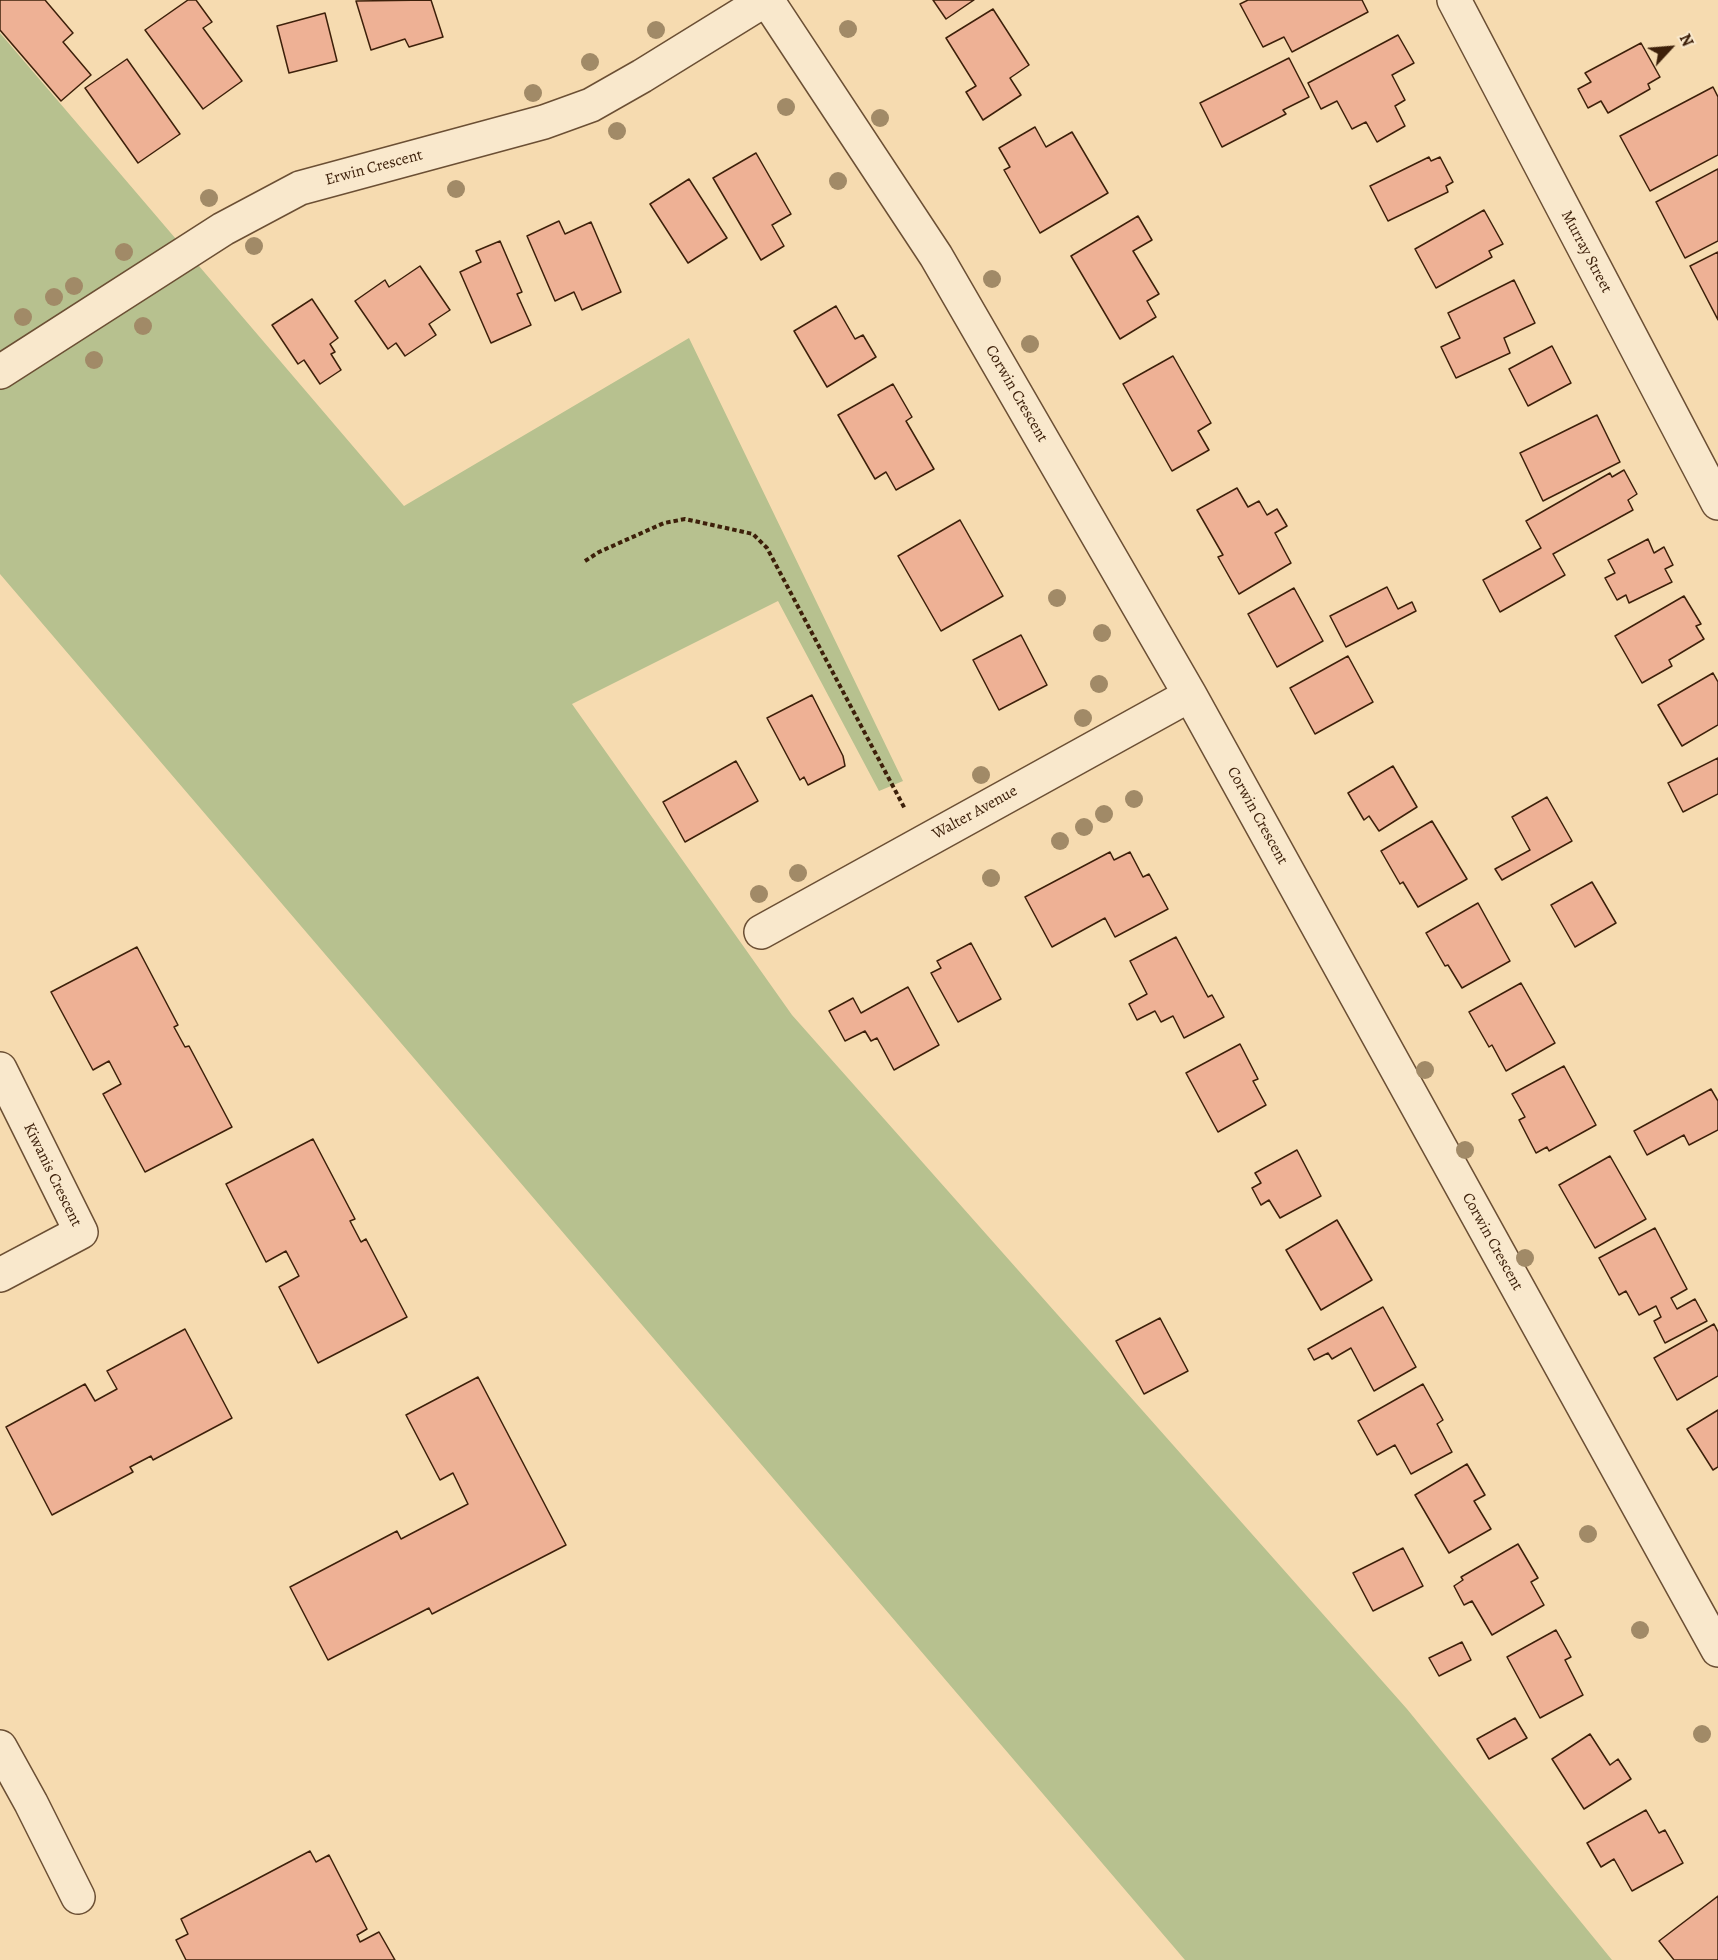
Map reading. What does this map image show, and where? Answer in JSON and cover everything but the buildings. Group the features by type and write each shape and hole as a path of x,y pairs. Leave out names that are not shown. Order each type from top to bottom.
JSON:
{"street":[{"name":"Erwin Crescent","path":"0,372 223,229 300,188 544,122 591,105 766,0"},
{"name":"Corwin Crescent","path":"766,0 936,256 1190,696 1718,1650"},
{"name":"Murray Street","path":"1454,0 1718,503"},
{"name":"Walter Avenue","path":"761,932 1190,696"},
{"name":"Kiwanis Crescent","path":"0,1069 81,1232 0,1275"},
{"path":"0,1748 31,1803 78,1897"}],"path":[{"path":"585,561 664,523 685,519 753,534 768,548 897,797 925,841"}],"green space":[{"path":"0,33 404,506 689,338 903,781 879,791 778,601 572,704 792,1015 1407,1709 1612,1960 1185,1960 0,574"}]}
